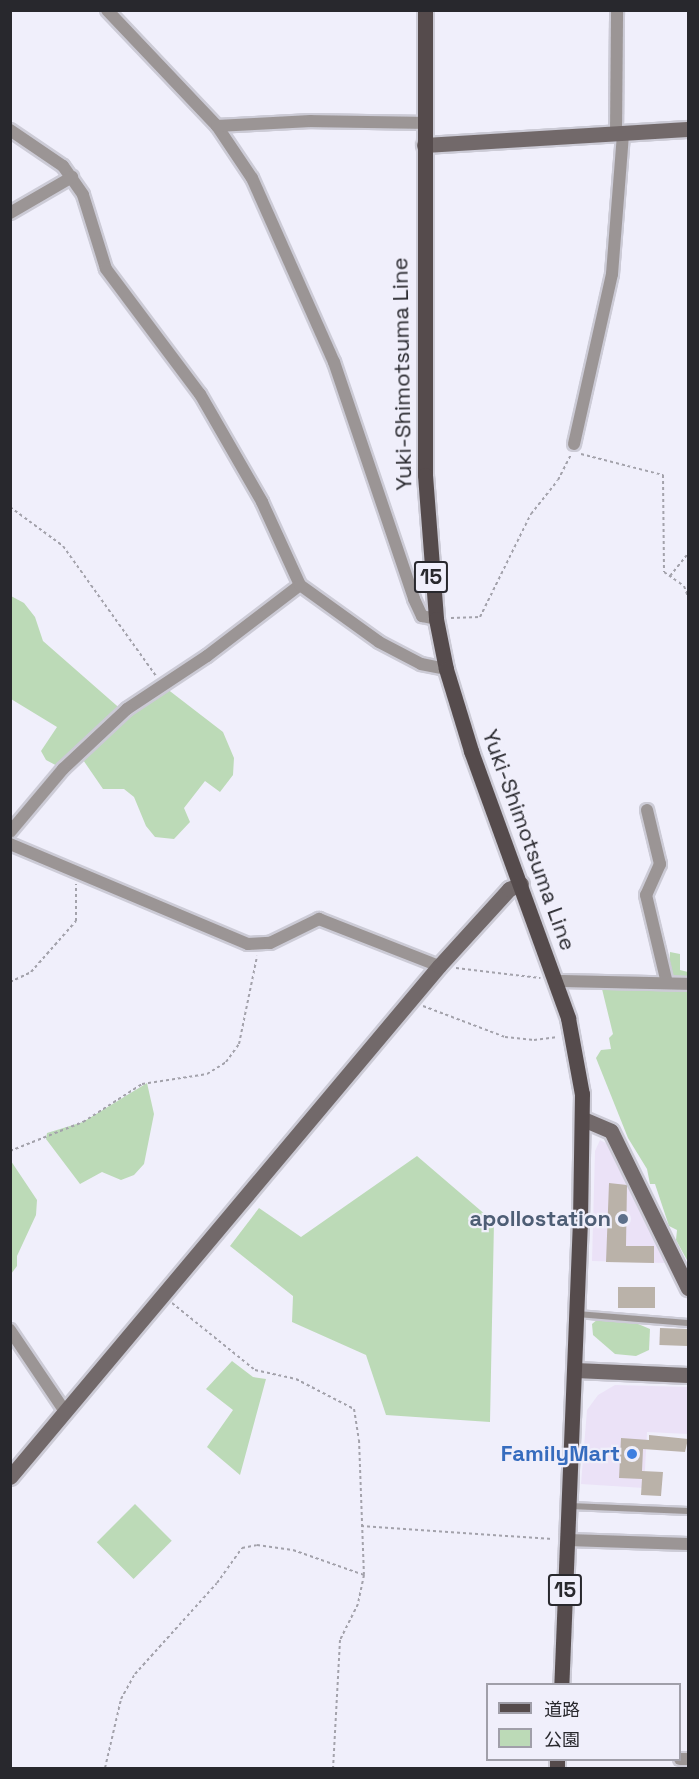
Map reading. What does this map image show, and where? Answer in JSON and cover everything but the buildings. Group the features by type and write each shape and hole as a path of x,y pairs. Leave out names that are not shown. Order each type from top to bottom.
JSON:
{"main road":[{"name":"Yuki-Shimotsuma Line","path":"425,10 425,475 436,619 446,669 471,751 557,981 572,1035 583,1119 561,1683"}],"street":[{"path":"107,10 218,126 252,178 310,302 414,599 422,616 436,619"},
{"path":"574,444 612,274 620,133 617,10"},
{"path":"218,126 311,121 424,123"},
{"path":"424,145 688,129"},
{"path":"10,130 63,166 72,177 83,195 106,269 200,394 262,502 300,585 379,642 421,664 446,669"},
{"path":"10,213 72,177"},
{"path":"10,832 63,769 127,709 300,585"},
{"path":"647,810 660,864 646,895 667,983"},
{"path":"10,843 225,937 261,945 320,919 439,966"},
{"path":"10,1477 165,1297 439,966 509,889 520,884"},
{"path":"557,981 688,984"},
{"path":"583,1119 611,1131 688,1288"},
{"path":"10,1330 66,1413"},
{"path":"575,1370 688,1375"},
{"path":"568,1540 688,1544"}],"lane":[{"path":"577,1314 688,1323"},
{"path":"569,1506 688,1511"}],"path":[{"path":"436,619 480,617 531,514 558,480 572,452 663,475 664,572 684,586 688,597"},
{"path":"10,507 63,546 162,685"},
{"path":"670,576 688,554"},
{"path":"10,982 31,972 76,921 79,897 74,870"},
{"path":"10,1151 83,1122 142,1084 207,1074 226,1062 239,1044 261,945"},
{"path":"439,966 557,981"},
{"path":"409,1001 505,1037 534,1040 572,1035"},
{"path":"165,1297 255,1370 296,1379 354,1409 359,1440 360,1526 364,1575 358,1604 340,1640 333,1768"},
{"path":"360,1526 568,1540"},
{"path":"105,1768 121,1699 135,1674 218,1583 242,1548 257,1545 293,1550 364,1575"}],"shaded area":[{"path":"600,1140 615,1148 666,1263 592,1261 595,1151"},
{"path":"615,1385 688,1387 688,1434 647,1432 644,1488 581,1484 587,1410 598,1395"}],"green space":[{"path":"11,596 24,603 35,617 43,641 124,712 162,685 223,732 234,758 233,775 220,792 205,781 184,808 190,822 174,839 155,837 146,826 134,797 124,789 103,789 79,754 63,769 46,760 41,751 57,727 11,699"},
{"path":"670,952 680,954 680,970 688,972 688,1262 676,1240 677,1230 669,1226 655,1184 650,1184 647,1169 628,1138 596,1058 601,1050 611,1049 609,1038 613,1034 602,989 605,984 652,981 669,972"},
{"path":"147,1083 154,1114 144,1164 134,1175 121,1180 102,1172 80,1184 46,1139 47,1133 83,1122"},
{"path":"417,1156 494,1222 490,1422 386,1415 366,1355 292,1322 293,1296 230,1246 259,1208 301,1237"},
{"path":"11,1161 37,1200 36,1215 17,1256 17,1266 11,1274"},
{"path":"598,1319 631,1321 650,1329 649,1350 636,1356 615,1354 593,1335 592,1324"},
{"path":"232,1361 253,1377 266,1379 240,1475 207,1447 233,1410 206,1389"},
{"path":"135,1504 172,1541 134,1579 97,1542"}],"place":[{"name":"apollostation","path":"623,1219"},
{"name":"FamilyMart","path":"632,1454"}]}
